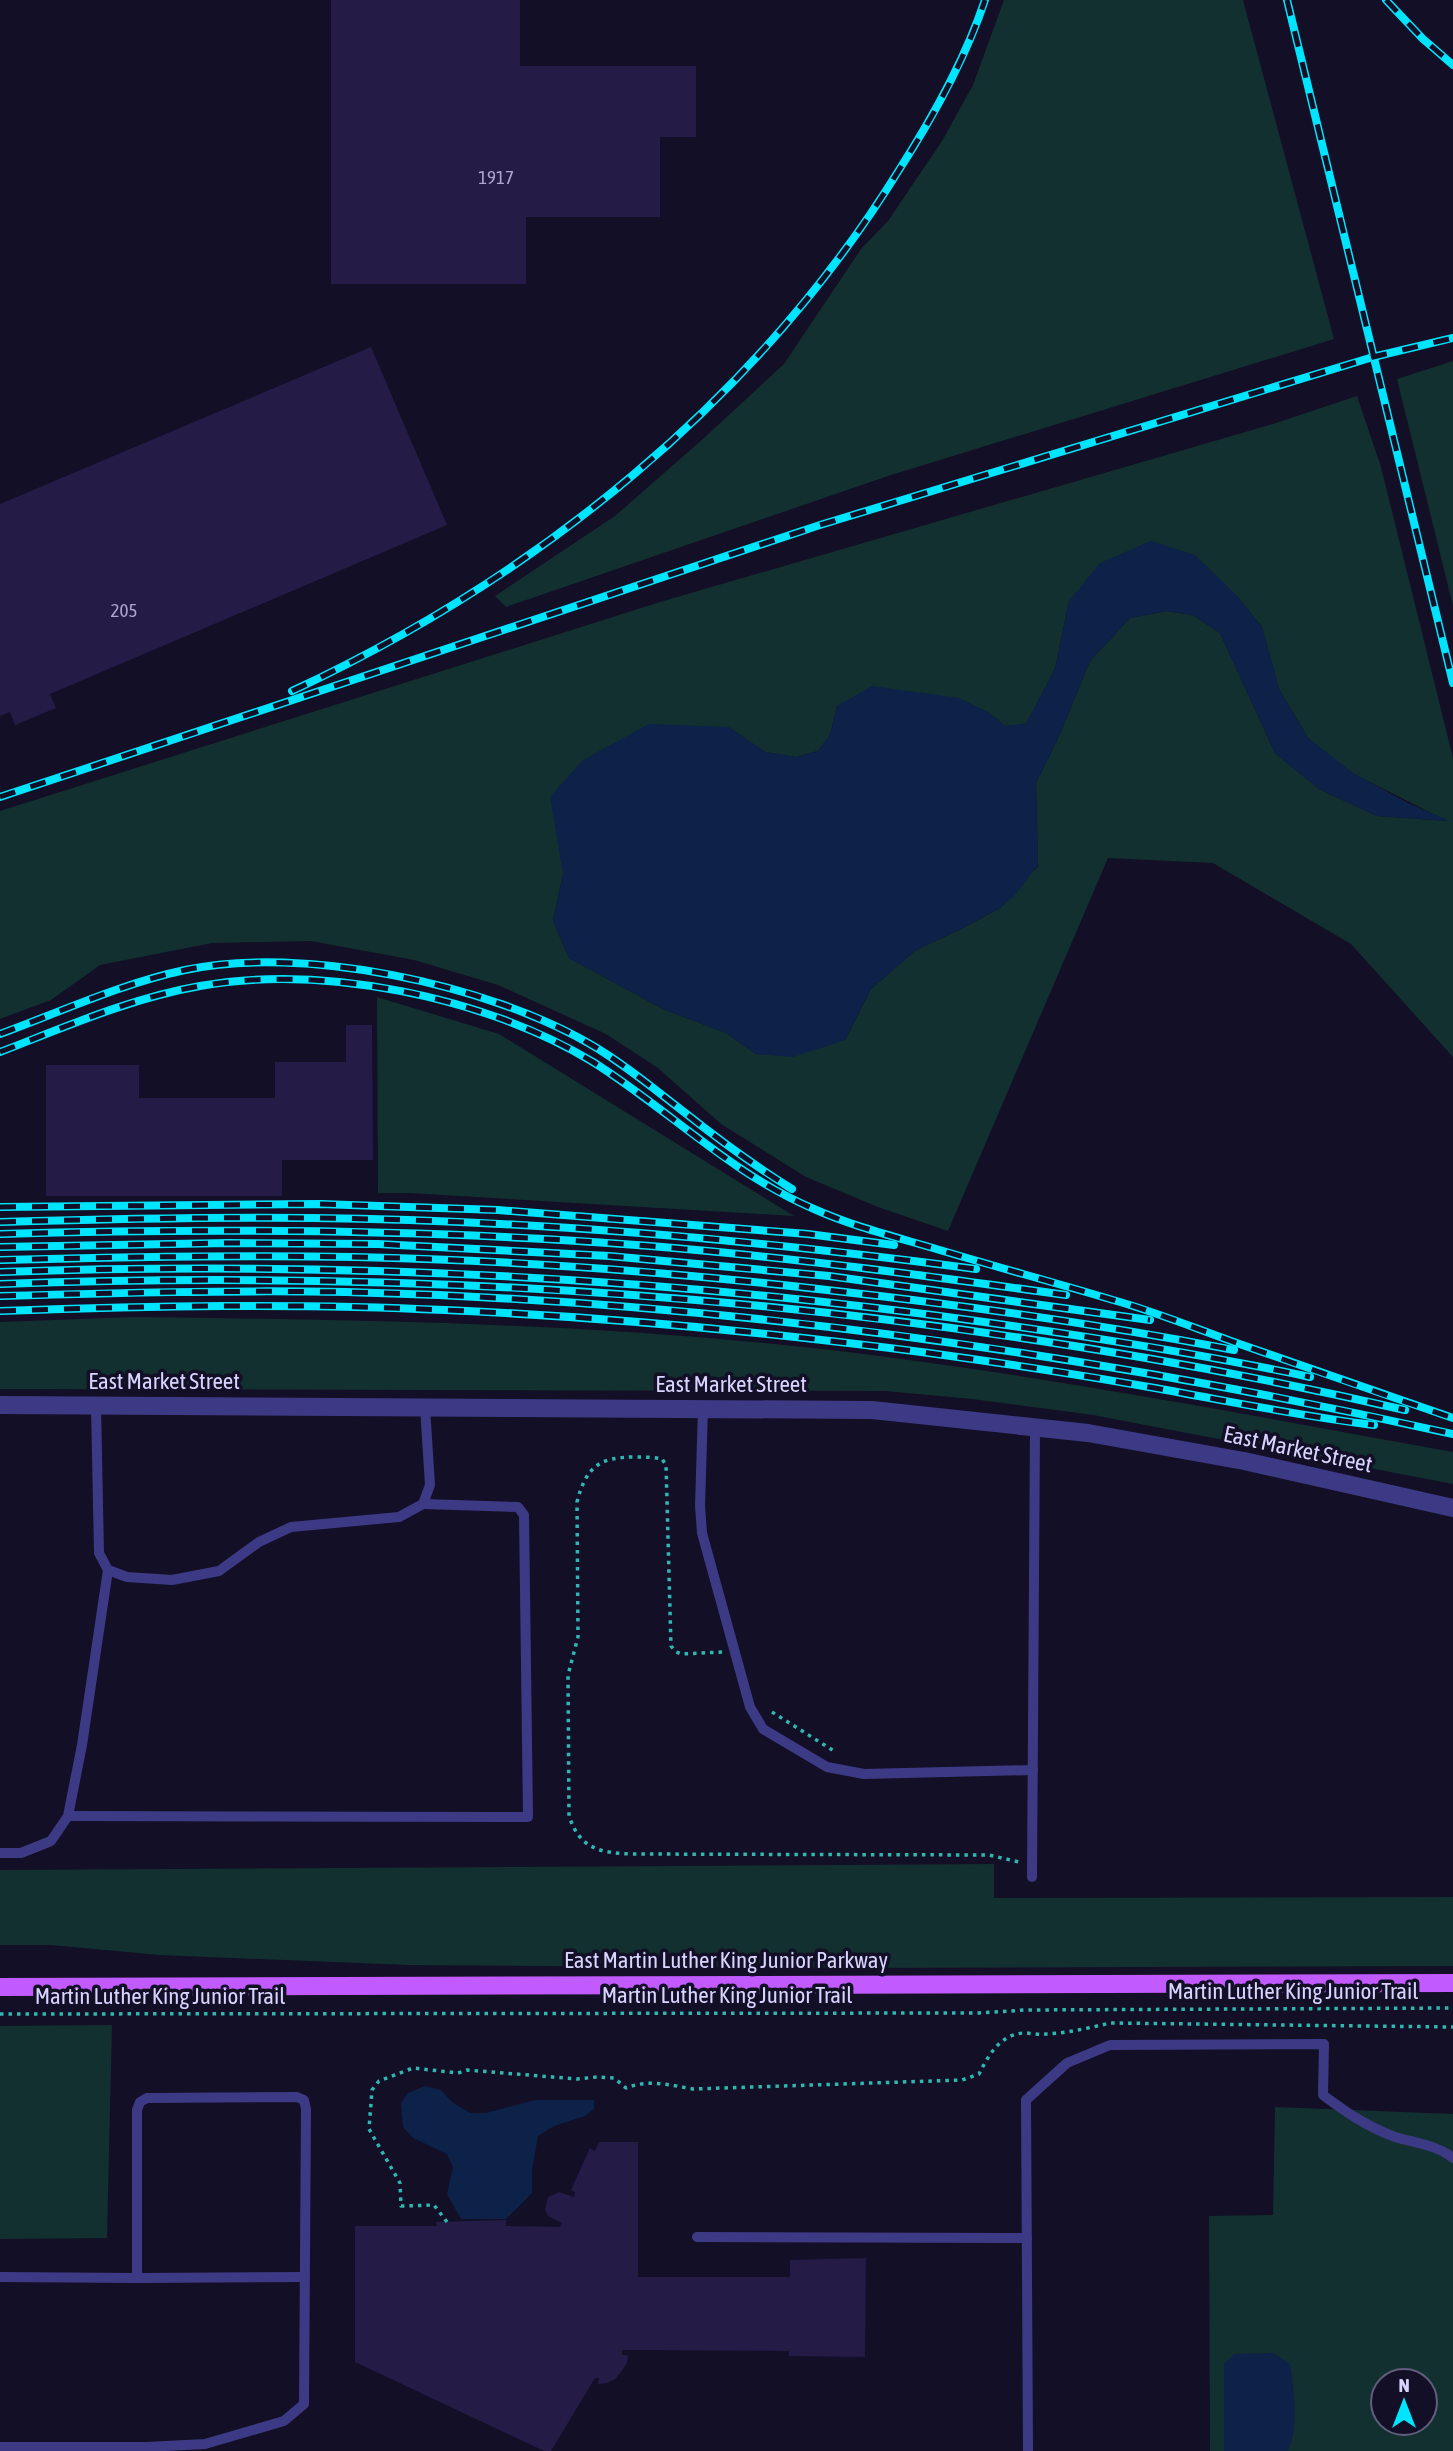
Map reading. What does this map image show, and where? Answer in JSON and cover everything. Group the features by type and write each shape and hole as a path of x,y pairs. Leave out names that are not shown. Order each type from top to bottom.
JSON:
{"main road":[{"name":"East Martin Luther King Junior Parkway","path":"0,1987 1453,1983"}],"street":[{"name":"East Market Street","path":"0,1405 872,1410 1088,1433 1244,1461 1453,1508"}],"lane":[{"path":"0,1853 21,1853 51,1841 68,1816 82,1745 108,1570 99,1553 96,1406"},
{"path":"423,1504 430,1485 425,1407"},
{"path":"703,1409 700,1506 702,1533 750,1707 763,1729 828,1767 864,1774 1033,1770"},
{"path":"1032,1877 1035,1427"},
{"path":"68,1816 528,1817 524,1515 518,1507 423,1504 399,1517 291,1527 259,1542 219,1571 172,1580 127,1577 108,1570"},
{"path":"1028,2451 1026,2100 1067,2063 1110,2045 1324,2045 1323,2095 1356,2120 1395,2137 1444,2151 1453,2158"},
{"path":"0,2447 147,2449 205,2444 284,2421 304,2404 304,2100 297,2097 146,2098 140,2102 137,2110 137,2278"},
{"path":"697,2237 1027,2238"},
{"path":"0,2277 305,2277"}],"path":[{"path":"735,1651 682,1654 671,1646 666,1465 656,1457 617,1457 601,1462 590,1471 582,1483 578,1502 578,1637 568,1675 569,1816 573,1830 594,1849 608,1853 632,1854 989,1855 1032,1865"},
{"path":"768,1710 835,1752"},
{"name":"Martin Luther King Junior Trail","path":"0,2014 979,2013 1026,2010 1453,2008"},
{"path":"447,2221 434,2205 401,2206 400,2183 369,2129 372,2090 379,2081 413,2068 577,2079 614,2078 626,2088 639,2082 693,2089 962,2080 979,2074 989,2052 1005,2039 1021,2033 1045,2034 1082,2030 1110,2023 1453,2027"}],"green space":[{"path":"1004,0 1243,0 1334,339 888,476 506,607 495,596 615,516 784,364 861,249 888,221 942,141 973,85"},
{"path":"1453,361 1453,606 1397,379"},
{"path":"1357,396 1381,467 1453,758 1453,1057 1351,944 1213,863 1108,858 948,1231 878,1207 806,1177 721,1124 658,1068 606,1034 498,985 414,960 311,941 212,943 100,965 51,1000 0,1019 0,811 660,602 1273,424","holes":["1236,595 1262,627 1279,689 1308,738 1352,773 1447,821 1377,816 1319,789 1275,753 1220,633 1193,615 1166,611 1130,618 1090,661 1036,783 1038,866 1000,908 916,950 871,989 845,1040 756,1054 726,1033 663,1009 569,958 553,921 563,874 728,727 765,752 796,757 818,751 830,735 837,706 988,712 1005,726 1026,724 1055,669 1069,601"]},
{"path":"377,997 499,1034 794,1216 378,1193"},
{"path":"134,1317 511,1326 699,1337 887,1357 1100,1389 1453,1452 1453,1484 1093,1415 886,1391 0,1389 0,1322"},
{"path":"994,1864 994,1898 1453,1897 1453,1966 853,1968 408,1965 159,1955 51,1945 0,1945 0,1870"},
{"path":"112,2025 107,2238 0,2239 0,2026"},
{"path":"1275,2107 1453,2114 1453,2451 1210,2451 1209,2216 1273,2215"}],"water":[{"path":"1151,541 1195,555 1236,595 1262,627 1279,689 1308,738 1353,773 1408,803 1450,821 1377,816 1319,789 1275,753 1220,633 1193,615 1166,611 1130,618 1090,661 1036,783 1038,865 1014,896 1000,908 916,950 871,989 845,1040 793,1057 756,1054 726,1033 663,1009 569,958 553,921 563,874 550,797 583,760 649,724 729,727 765,752 796,757 818,751 830,735 837,706 872,686 959,698 988,712 1005,726 1026,724 1055,669 1069,601 1100,563"},
{"path":"425,2086 441,2090 452,2102 470,2113 486,2113 536,2100 594,2100 594,2109 585,2116 554,2126 538,2136 532,2170 532,2193 506,2219 461,2219 447,2194 453,2167 447,2154 413,2138 403,2127 401,2103 408,2093"},
{"path":"1273,2353 1290,2364 1295,2420 1288,2451 1224,2451 1224,2364 1234,2354"}],"building":[{"path":"331,0 520,0 520,66 696,66 696,137 660,137 660,217 526,217 526,284 331,284"},
{"path":"371,347 447,525 50,694 56,708 15,725 10,712 0,716 0,504"},
{"path":"346,1025 372,1025 373,1160 282,1160 282,1196 46,1196 46,1065 139,1065 139,1098 275,1098 275,1062 346,1062"},
{"path":"599,2142 638,2142 638,2277 790,2277 790,2260 866,2258 865,2357 789,2356 789,2351 622,2350 622,2355 628,2355 627,2363 621,2372 607,2383 598,2384 599,2378 595,2378 551,2451 544,2451 355,2362 355,2226 437,2226 436,2222 506,2220 506,2226 560,2227 562,2223 548,2216 545,2209 548,2197 559,2192 574,2197 575,2193 571,2190 590,2148 595,2151"}],"railway":[{"path":"292,691 383,645 470,594 554,537 634,474 709,406 778,333 842,254 899,170 936,109 968,44 985,0"},
{"path":"1287,0 1453,683"},
{"path":"1386,0 1423,39 1453,65"},
{"path":"0,797 820,525 1373,357 1453,338"},
{"path":"0,1034 115,990 185,970 232,964 283,963 393,975 500,1004 548,1023 590,1044 792,1189"},
{"path":"0,1052 98,1014 200,986 248,980 298,979 403,991 504,1020 550,1039 621,1080 755,1178 828,1215 887,1235 1143,1309 1453,1418"},
{"path":"0,1207 320,1204 498,1210 808,1234 894,1245"},
{"path":"0,1222 273,1218 479,1223 645,1233 976,1269"},
{"path":"0,1234 325,1231 569,1240 806,1261 1066,1295"},
{"path":"0,1247 228,1243 378,1244 609,1256 829,1276 1150,1320"},
{"path":"0,1260 355,1257 651,1272 929,1302 1234,1350"},
{"path":"0,1272 123,1269 370,1271 616,1283 739,1293 984,1322 1147,1346 1310,1377"},
{"path":"0,1284 177,1280 354,1282 531,1289 707,1301 883,1320 1058,1344 1232,1374 1405,1410"},
{"path":"0,1296 346,1292 486,1297 764,1320 1041,1356 1179,1379 1453,1434"},
{"path":"0,1311 278,1306 506,1313 627,1321 808,1338 956,1357 1374,1425"}]}
